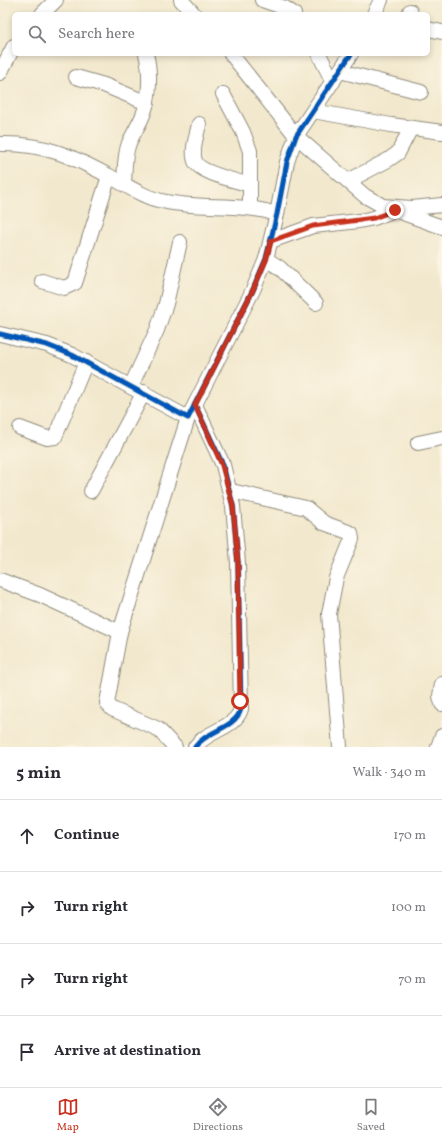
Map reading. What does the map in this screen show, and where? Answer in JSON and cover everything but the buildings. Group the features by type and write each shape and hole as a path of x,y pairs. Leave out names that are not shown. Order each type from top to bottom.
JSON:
{"street":[{"path":"44,12 56,0"},
{"path":"181,0 192,12"},
{"path":"262,0 285,8 291,12"},
{"path":"375,12 381,0"},
{"path":"430,29 442,32"},
{"path":"0,73 12,50"},
{"path":"124,183 127,148 147,103 149,74 146,56"},
{"path":"233,56 296,136 365,196 389,208 442,227"},
{"path":"321,56 337,77 421,92"},
{"path":"175,747 158,729 112,709 107,702 120,632 188,418 253,290 266,260 287,162 296,136 351,56"},
{"path":"76,77 110,88 147,103"},
{"path":"223,94 248,144 251,161 250,207"},
{"path":"313,111 442,132"},
{"path":"199,124 194,153 197,165 204,170 250,185"},
{"path":"348,181 388,160 398,153 411,128"},
{"path":"0,144 30,144 51,149 73,157 160,201 215,207 250,207 277,214"},
{"path":"42,281 64,288 75,283 109,176"},
{"path":"271,241 313,226 374,218 389,208 412,208 442,205"},
{"path":"132,386 157,330 166,304 180,242"},
{"path":"266,260 280,268 316,303"},
{"path":"0,334 47,345 86,362 144,392 188,418"},
{"path":"20,428 47,438 55,437 86,362"},
{"path":"91,491 144,392"},
{"path":"194,747 207,735 235,719 241,709 237,548 231,491 222,465 195,405"},
{"path":"418,443 442,438"},
{"path":"231,491 306,508 324,523 351,533 352,539 336,578 329,614 340,747"},
{"path":"0,580 40,595 120,632"},
{"path":"442,684 440,696 442,704"},
{"path":"438,747 442,736"}],"cycle path":[{"path":"0,334 47,345 72,355 188,418 253,290 266,259 277,214 287,162 296,136 350,56"},
{"path":"195,405 223,465 233,506 238,563 241,709 238,716 233,721 200,741 195,747"}],"route":[{"path":"240,701 238,563 236,525 231,491 213,442 195,405 253,290 266,260 271,241 313,226 359,221 374,218 395,210"}]}
